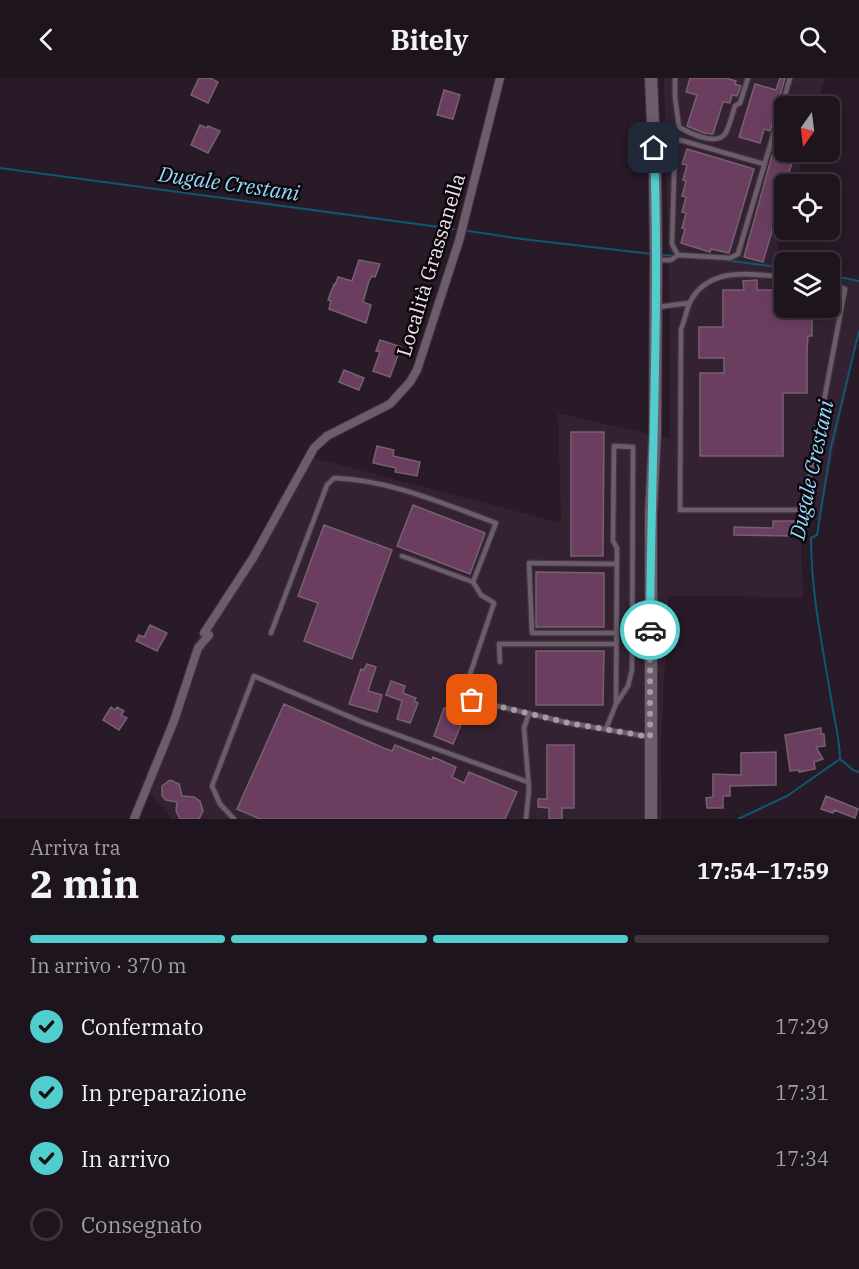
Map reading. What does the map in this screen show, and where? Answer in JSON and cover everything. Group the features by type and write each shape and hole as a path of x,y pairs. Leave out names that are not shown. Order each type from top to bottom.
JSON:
{"main road":[{"path":"651,78 656,260 655,435 651,513 651,819"}],"street":[{"name":"Località Grassanella","path":"134,819 174,721 198,648 253,558 314,448 327,436 390,404 410,382 417,370 459,241 500,78"}],"lane":[{"path":"675,78 676,109 680,127 687,132 713,140 725,133 735,106 740,103 748,78"},
{"path":"656,260 671,260 678,255 730,258 738,254 790,78"},
{"path":"678,255 672,244 675,142 680,140 764,164"},
{"path":"774,276 740,274 710,279 689,303 686,320 681,329 680,510 796,510 804,507 840,318"},
{"path":"840,287 845,289 840,316"},
{"path":"655,307 689,303"},
{"path":"606,729 616,704 628,686 632,670 633,447 614,446 613,541 617,548 616,704"},
{"path":"271,633 327,485 334,478 352,478 387,485 496,523 473,582"},
{"path":"402,556 473,582 481,595 494,603 465,689 472,700 650,737"},
{"path":"616,633 532,633 528,563 617,564"},
{"path":"500,662 499,644 616,644"},
{"path":"234,819 220,804 212,786 254,676 362,722 528,782"},
{"path":"526,819 528,782 524,728 529,713"}],"shaded area":[{"path":"664,78 825,78 820,96 774,96 774,162 802,162 799,174 774,174 774,240 780,240 777,252 774,252 774,318 840,318 840,277 859,281 859,330 819,520 800,519 803,597 668,596 661,748 662,819 170,819 168,813 142,785 172,714 194,644 206,621 250,555 306,456 561,523 558,413 670,439 670,318"}],"building":[{"path":"199,78 210,78 218,82 208,103 191,95"},
{"path":"690,78 726,78 736,81 735,84 741,86 737,96 732,95 730,103 723,102 713,134 687,126 697,95 686,92"},
{"path":"780,78 785,78 780,96 774,96 774,117 770,131 764,129 760,143 739,137 755,84 776,90"},
{"path":"444,90 460,95 453,119 437,115"},
{"path":"200,125 220,131 208,153 191,145"},
{"path":"774,148 774,162 792,162 789,174 774,174 774,224 763,262 744,257"},
{"path":"687,149 754,169 729,253 711,249 710,252 681,243 685,229 682,228 686,213 682,212 686,197 682,196 687,165 682,164"},
{"path":"359,260 380,264 375,277 372,276 369,281 363,302 371,305 366,323 329,309 331,301 328,300 338,277 352,281"},
{"path":"757,280 757,290 774,290 774,318 812,318 812,336 808,336 807,351 807,393 783,393 783,456 700,456 700,373 724,373 724,358 699,358 699,327 723,327 723,290 744,290 743,281"},
{"path":"380,340 401,347 390,377 373,371 380,352 376,351"},
{"path":"344,370 364,378 359,390 339,382"},
{"path":"571,432 604,432 603,556 571,556"},
{"path":"377,446 394,450 393,456 420,462 417,476 395,472 396,468 373,463"},
{"path":"413,505 485,533 470,574 397,546"},
{"path":"773,521 794,521 794,536 734,535 734,527 773,528"},
{"path":"324,525 392,550 352,659 304,641 318,603 298,596"},
{"path":"536,572 604,573 604,627 536,627"},
{"path":"150,625 167,633 157,651 136,641 139,635 144,637"},
{"path":"536,651 604,651 603,705 536,705"},
{"path":"367,664 376,667 368,691 382,695 377,712 349,704 361,669 364,670"},
{"path":"391,681 405,686 403,693 416,698 414,701 418,703 410,723 397,719 402,701 386,695"},
{"path":"284,704 386,749 392,751 395,745 456,767 452,777 464,783 469,772 517,792 505,819 260,819 237,809"},
{"path":"111,707 124,711 121,715 127,718 119,730 103,720"},
{"path":"444,708 451,709 449,714 463,720 453,744 434,736"},
{"path":"821,728 825,746 816,747 823,759 814,762 815,769 790,771 785,735"},
{"path":"547,745 574,745 574,808 562,808 562,819 549,819 549,808 538,807 538,799 547,799"},
{"path":"776,752 776,785 730,786 730,796 723,796 723,808 707,808 706,798 713,797 713,774 741,775 741,753"},
{"path":"170,780 179,784 182,796 194,797 200,801 203,811 199,819 180,819 176,811 177,802 166,800 162,796 162,786"},
{"path":"826,796 858,809 855,818 834,810 833,813 821,809"}],"waterway":[{"name":"Dugale Crestani","path":"0,168 454,229"},
{"name":"Dugale Crestani","path":"468,231 652,254"},
{"name":"Dugale Crestani","path":"661,255 676,256"},
{"name":"Dugale Crestani","path":"724,260 774,267"},
{"name":"Dugale Crestani","path":"840,277 859,281"},
{"name":"Dugale Crestani","path":"840,759 815,600 811,538 817,535 831,447 859,331"},
{"path":"738,819 787,796 840,759 859,772"}],"way so far":[{"path":"472,700 569,723 650,737 650,630"}],"route":[{"path":"650,630 651,513 655,435 654,148"}]}
